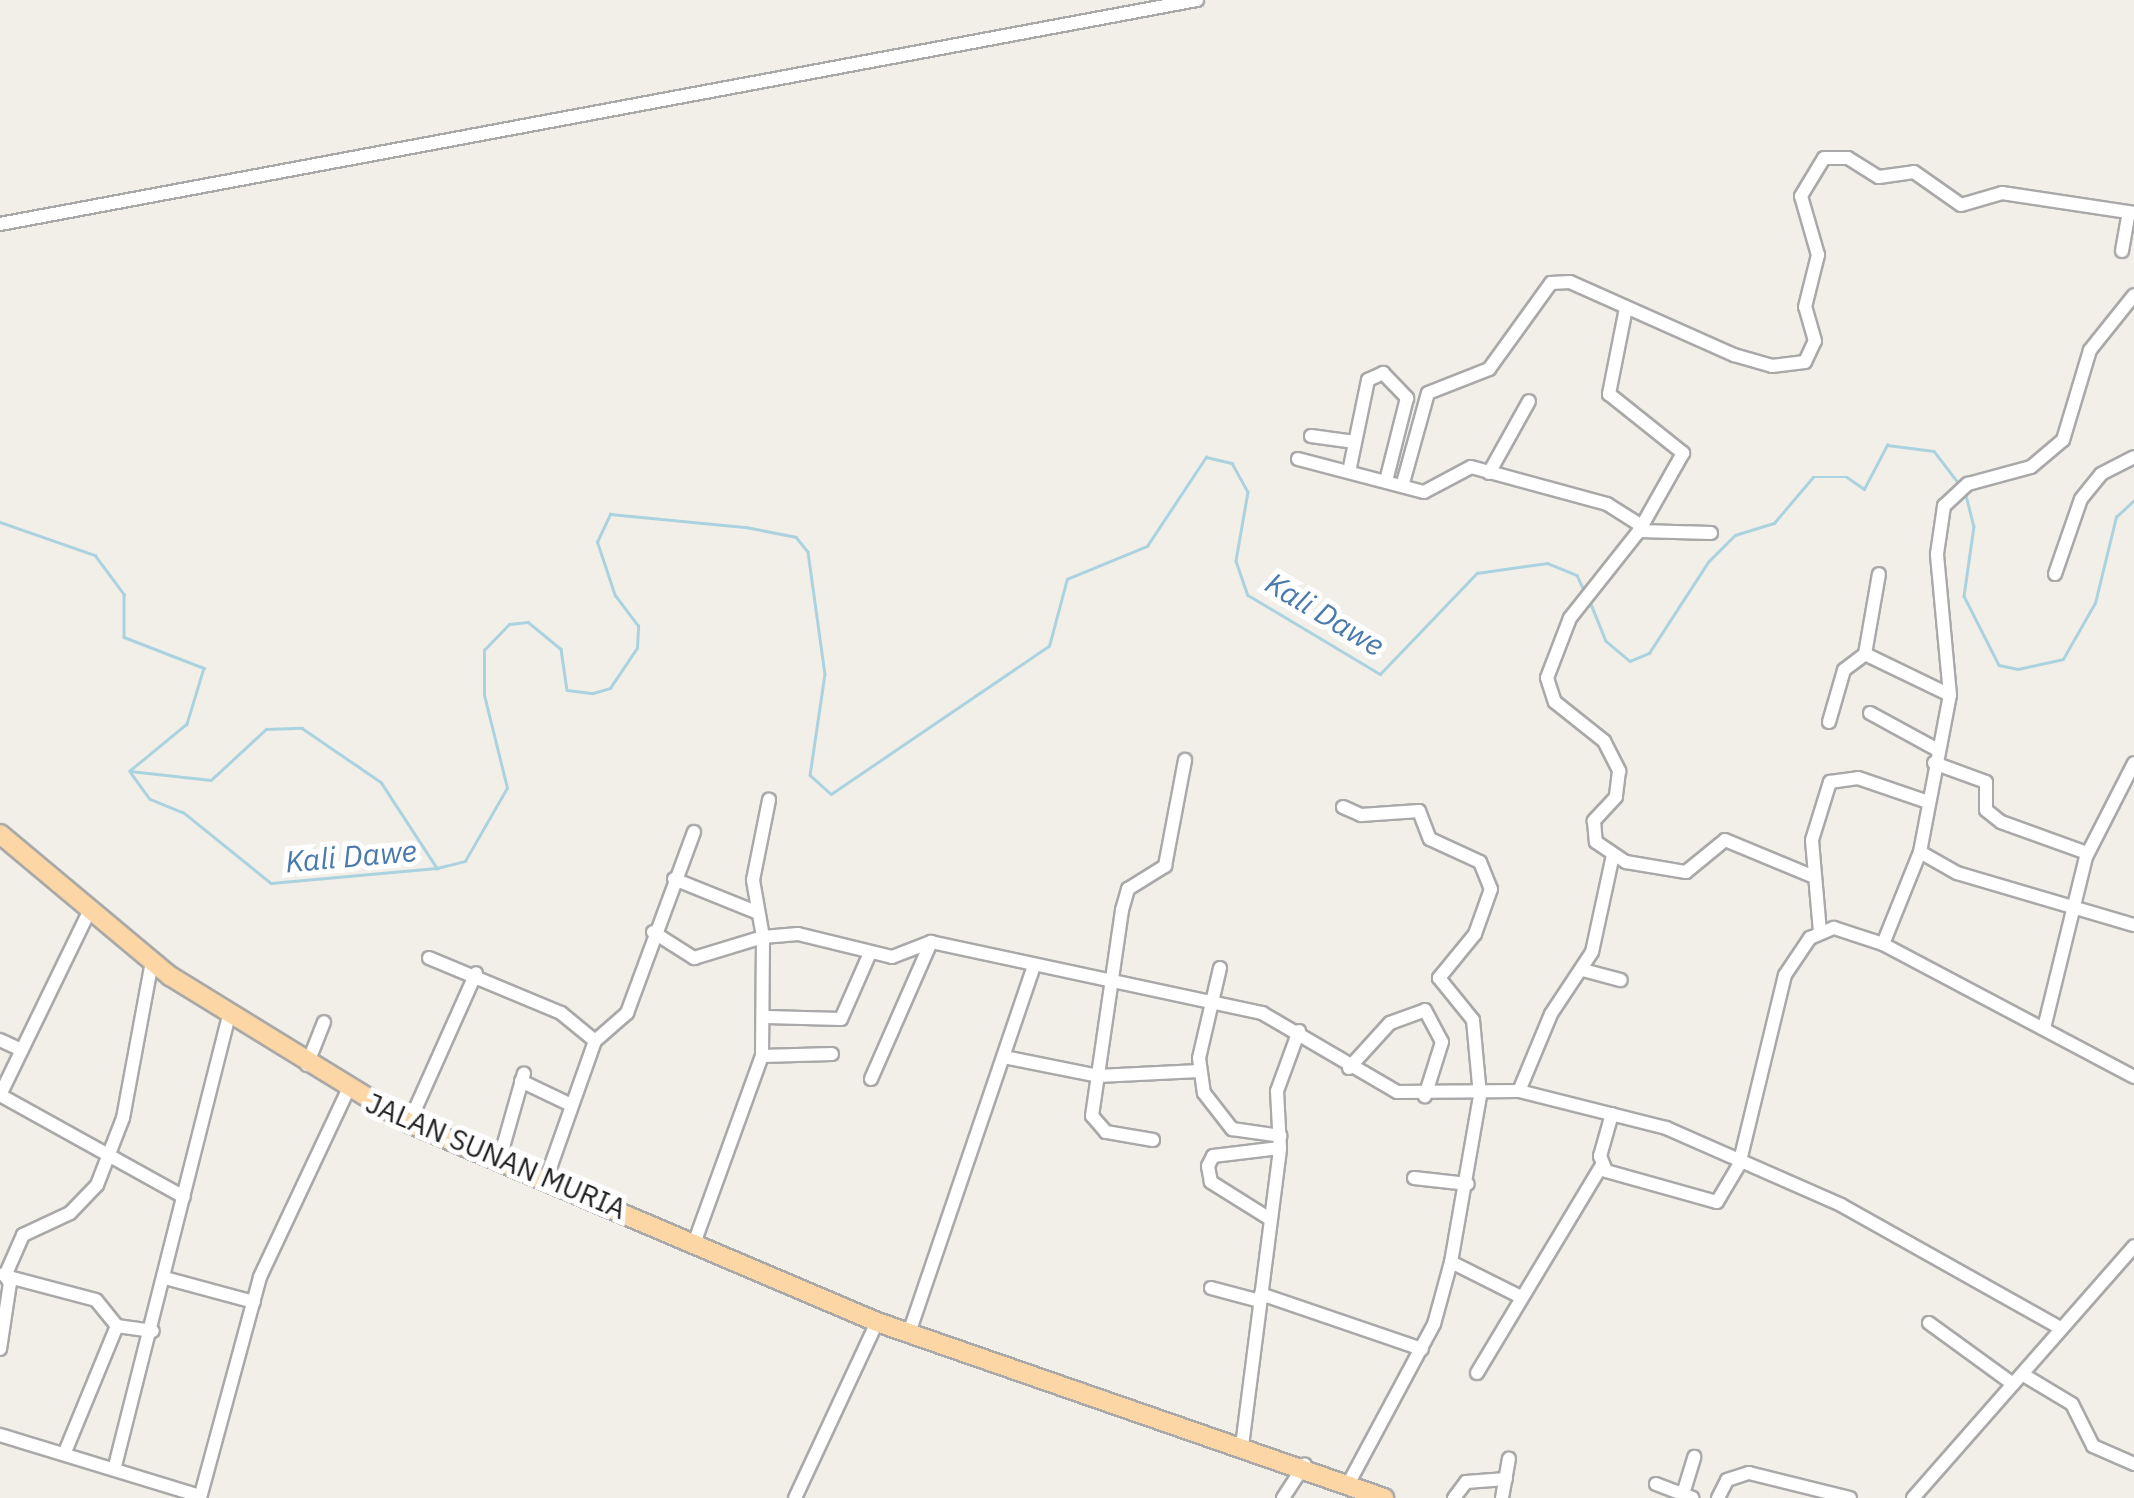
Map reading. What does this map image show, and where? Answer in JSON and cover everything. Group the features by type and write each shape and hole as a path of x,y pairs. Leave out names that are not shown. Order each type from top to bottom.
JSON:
{"main road":[{"name":"JALAN SUNAN MURIA","path":"1,837 152,961 229,1017 347,1092 409,1123 696,1238 908,1334 1352,1479 1384,1498"}],"street":[{"path":"0,224 1197,0"},
{"path":"1402,483 1428,394 1489,370 1551,283 1570,282 1734,355 1772,366 1806,362 1816,341 1806,308 1818,255 1802,196 1812,168 1838,156 1871,175 1914,172 1951,203 2002,193 2132,213 2122,251"},
{"path":"1883,944 1920,852 1925,801 1950,695 1937,554 1962,488 2031,467 2063,440 2090,350 2134,295"},
{"path":"1626,308 1609,394 1682,453 1614,569 1580,604 1547,678 1564,713 1614,755 1620,789 1594,835 1613,855 1686,872 1724,840 1812,876"},
{"path":"1350,467 1368,380 1396,378 1408,398 1387,477"},
{"path":"1489,473 1530,401"},
{"path":"1311,436 1355,442"},
{"path":"2055,574 2081,499 2101,474 2134,457"},
{"path":"1298,459 1350,467 1434,492 1461,468 1489,473 1607,504 1640,528 1711,533"},
{"path":"1829,722 1844,670 1865,654 1878,574"},
{"path":"1865,654 1950,695"},
{"path":"1870,713 1936,756 1986,782 1986,810 2000,822 2076,843 2087,855"},
{"path":"1153,1140 1094,1123 1098,1076 1125,897 1165,866 1186,760"},
{"path":"2044,1028 2071,904 2087,855 2134,764"},
{"path":"1601,1167 1705,1203 1726,1195 1739,1165 1785,976 1820,932 1812,876 1814,826 1834,778 1925,801"},
{"path":"696,1238 762,1056 766,1017 763,937 753,880 770,800"},
{"path":"1344,807 1419,811 1440,850 1489,874 1484,916 1439,978 1473,1020 1480,1096 1468,1184 1451,1262 1422,1349 1352,1479"},
{"path":"546,1179 595,1041 628,1014 653,932 694,832"},
{"path":"1920,852 1957,873 2134,925"},
{"path":"1519,1092 1544,1027 1583,970 1613,855"},
{"path":"674,879 756,912"},
{"path":"90,910 19,1049 0,1095 184,1196"},
{"path":"653,932 694,958 763,937 798,934 892,957 931,942 1113,983 1212,1000 1299,1031 1350,1068 1425,1096 1519,1092 1666,1128 1739,1165 1842,1205 2062,1329"},
{"path":"1820,932 1883,944 2134,1077"},
{"path":"871,1079 931,942"},
{"path":"766,1017 842,1019 870,953"},
{"path":"429,958 476,973 561,1013 595,1041"},
{"path":"0,1349 2,1274 22,1235 70,1213 110,1152 152,961"},
{"path":"908,1334 1034,966"},
{"path":"1220,968 1199,1071 1218,1119 1280,1142"},
{"path":"1583,970 1621,980"},
{"path":"409,1123 476,973"},
{"path":"1350,1068 1390,1023 1426,1010 1442,1042 1425,1096"},
{"path":"114,1466 154,1331 229,1017"},
{"path":"306,1067 324,1022"},
{"path":"1242,1446 1280,1142 1280,1075 1299,1031"},
{"path":"0,1040 19,1049"},
{"path":"762,1056 832,1054"},
{"path":"1004,1057 1098,1076 1199,1071"},
{"path":"499,1161 522,1077 570,1105"},
{"path":"1,1434 114,1466 200,1497 275,1235 347,1092"},
{"path":"1477,1373 1517,1295 1539,1283 1601,1167 1612,1114"},
{"path":"1270,1220 1211,1182 1208,1166 1214,1156 1280,1142"},
{"path":"1414,1178 1468,1184"},
{"path":"1913,1498 2134,1246"},
{"path":"1451,1262 1517,1295"},
{"path":"2,1274 96,1300 116,1326 154,1331"},
{"path":"165,1278 254,1302"},
{"path":"1210,1288 1260,1297 1422,1349"},
{"path":"795,1498 877,1322"},
{"path":"1929,1324 2018,1379 2072,1404 2093,1446 2134,1464"},
{"path":"65,1452 116,1326"},
{"path":"1656,1484 1688,1496 1694,1457"},
{"path":"1502,1498 1508,1460"},
{"path":"1283,1498 1306,1464"},
{"path":"1718,1498 1727,1480 1749,1473 1842,1496"},
{"path":"1454,1498 1466,1482 1506,1479"}],"waterway":[{"name":"Kali Dawe","path":"1589,599 1606,641 1630,661 1649,653 1708,562 1735,535 1774,523 1813,477 1847,477 1864,489 1887,445 1934,451 1960,485"},
{"name":"Kali Dawe","path":"130,771 211,780 266,729 302,728 381,782 437,868 465,861 507,788 484,695 484,650 509,624 528,622 561,649 567,690 593,693 610,688 637,648 638,626 615,596 597,542 610,514 746,527 796,537 808,552 825,674 810,775 831,794 1049,646 1067,579 1147,546 1206,457 1232,463 1248,492 1236,561 1248,595 1380,674 1477,573 1547,563 1577,575 1585,592"},
{"name":"Kali Dawe","path":"1965,491 1974,526 1964,596 1999,665 2018,669 2063,659 2095,603 2116,517 2134,500"},
{"name":"Kali Dawe","path":"0,522 95,555 124,594 124,637 204,668 187,724 130,771"},
{"name":"Kali Dawe","path":"131,773 150,799 183,812 271,883 436,868"}]}
